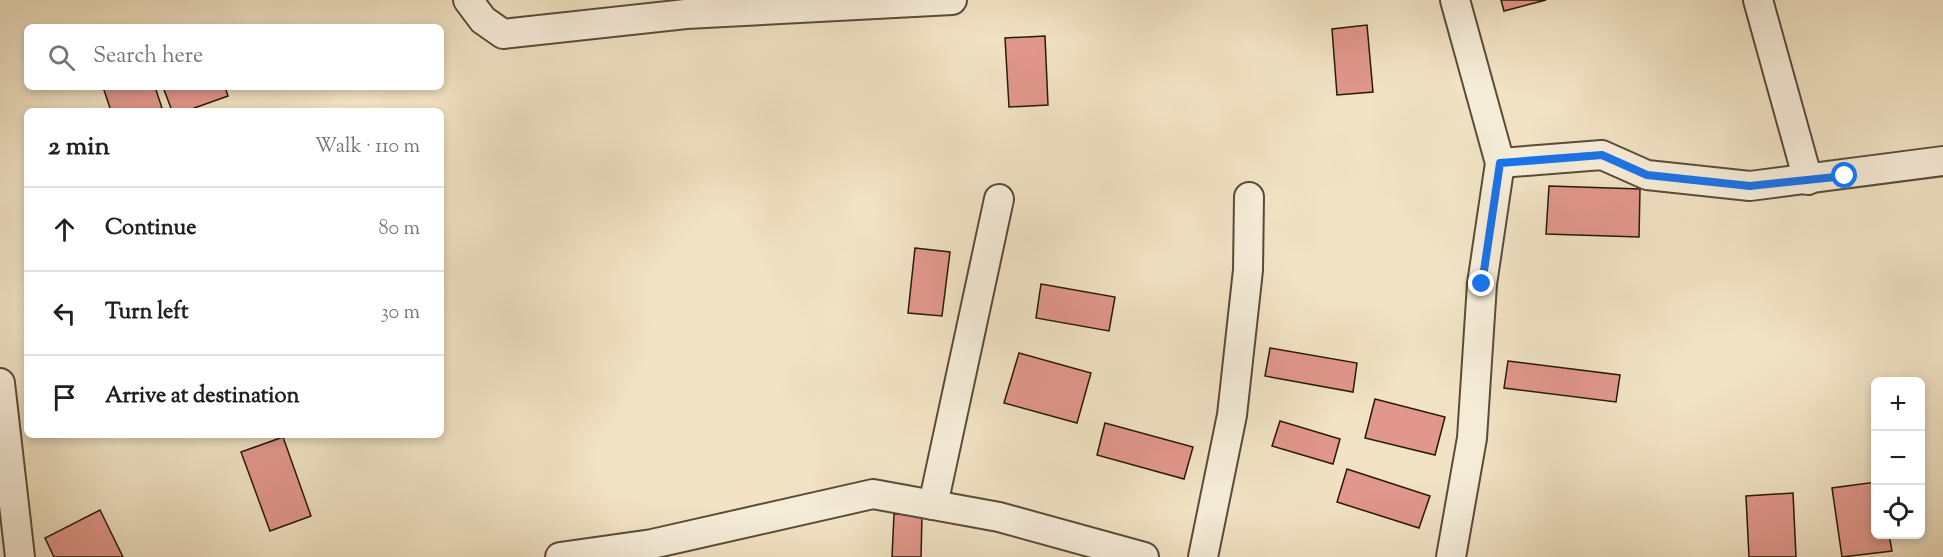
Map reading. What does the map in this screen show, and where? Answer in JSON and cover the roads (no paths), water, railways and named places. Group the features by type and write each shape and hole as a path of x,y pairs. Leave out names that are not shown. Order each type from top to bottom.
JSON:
{"street":[{"path":"468,0 483,20 503,34 686,14 952,0"},
{"path":"1451,557 1472,438 1482,284 1500,163 1455,0"},
{"path":"1758,0 1808,180"},
{"path":"1500,163 1602,155 1647,175 1750,186 1943,161"},
{"path":"1203,557 1232,415 1248,270 1249,197"},
{"path":"933,505 999,199"},
{"path":"0,383 20,557"},
{"path":"560,557 652,544 873,494 999,518 1144,557"}]}
